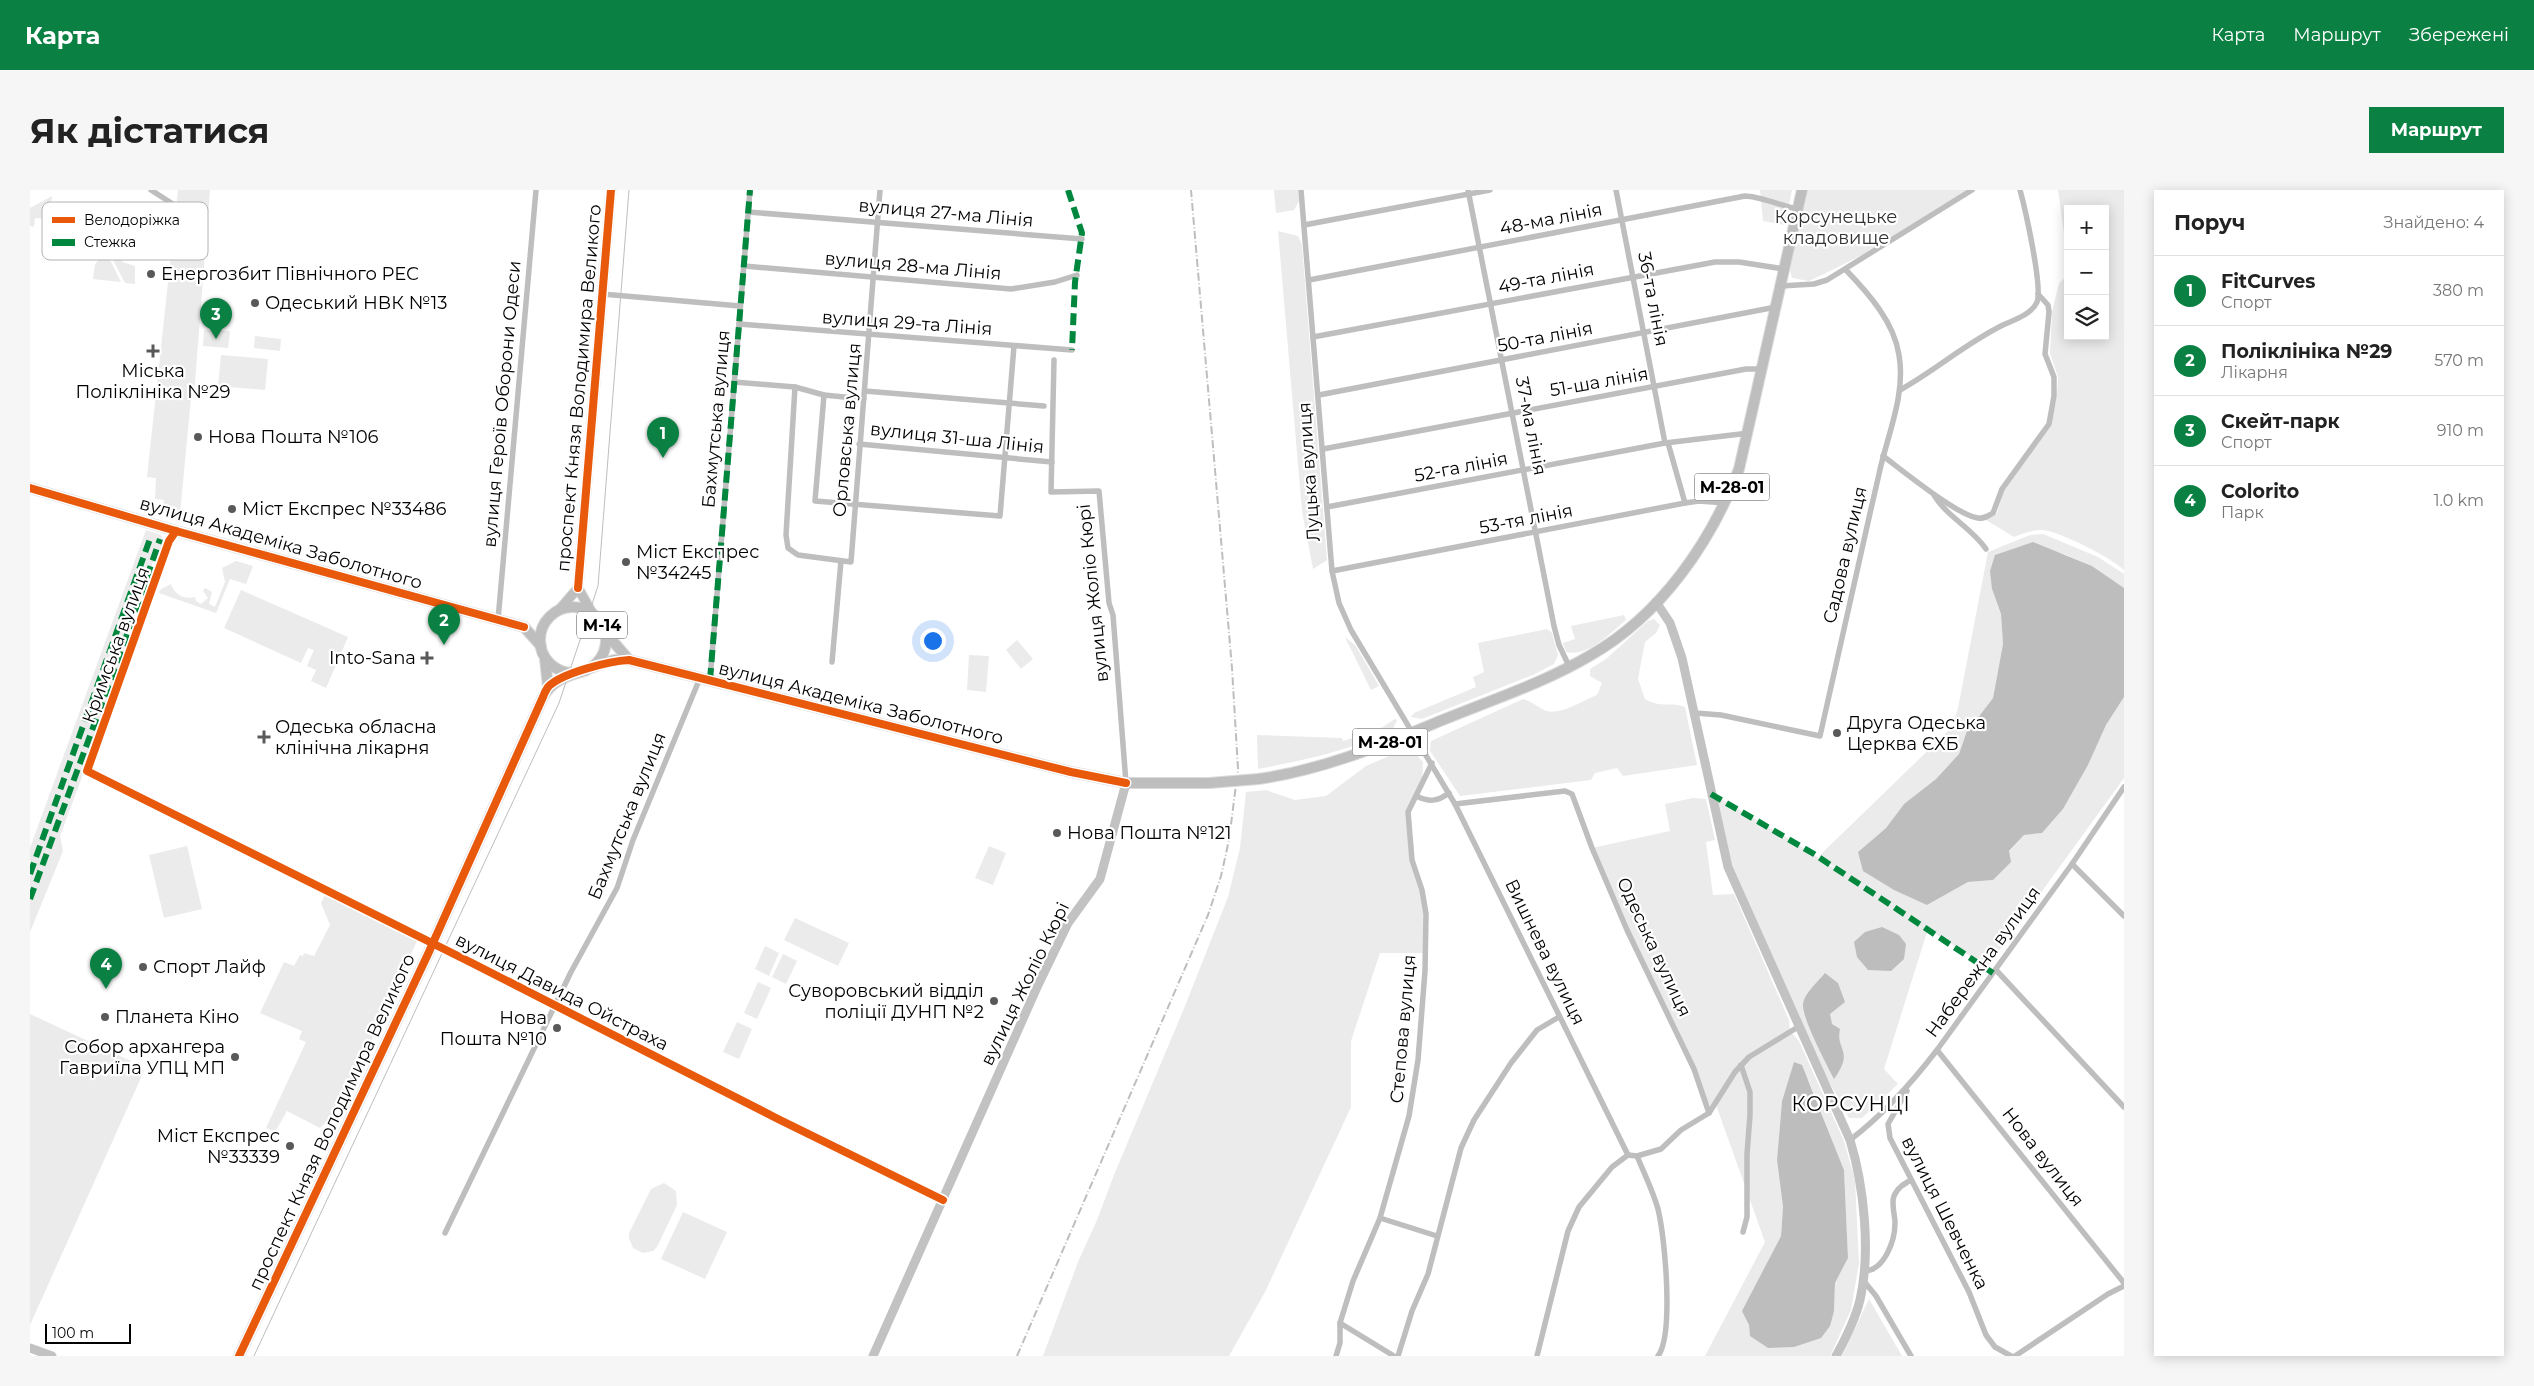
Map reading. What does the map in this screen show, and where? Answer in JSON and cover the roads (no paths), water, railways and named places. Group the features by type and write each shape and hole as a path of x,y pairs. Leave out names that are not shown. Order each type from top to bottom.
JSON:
{"highway":[{"name":"М-28-01","path":"1412,732 1569,666 1611,642 1656,602 1679,578 1694,557 1726,503 1739,469 1749,433 1802,190"},
{"name":"вулиця Академіка Заболотного","path":"30,488 176,531 524,627"},
{"name":"М-14","path":"548,687 598,662 604,652 606,642 605,631 592,613 578,607 559,610 550,616"},
{"path":"550,616 524,627 558,669 567,672 585,670"},
{"path":"548,687 542,651 542,630 550,616"},
{"path":"605,631 629,660"},
{"name":"вулиця Академіка Заболотного","path":"585,670 614,660 629,660 1071,772 1126,783 1209,783 1258,779 1294,773 1346,759 1412,732"},
{"name":"проспект Князя Володимира Великого","path":"239,1356 433,944 548,687"}],"main road":[{"name":"проспект Князя Володимира Великого","path":"592,613 578,588 611,190"},
{"name":"проспект Князя Володимира Великого","path":"559,610 578,588"}],"street":[{"path":"151,190 170,202"},
{"name":"вулиця Героїв Оборони Одеси","path":"498,620 536,190"},
{"name":"Бахмутська вулиця","path":"445,1234 571,972 617,888 633,840 705,679 734,382 750,190"},
{"name":"Орловська вулиця","path":"841,561 851,562 859,444 870,335 876,222 880,190"},
{"name":"Луцька вулиця","path":"1301,190 1332,571 1344,616 1432,763"},
{"path":"1304,225 1468,192 1490,190"},
{"name":"36-та лінія","path":"1616,190 1667,443 1684,503"},
{"path":"1781,286 1814,284 1846,270 1972,190"},
{"path":"1900,390 1926,376 1983,335 2027,313 2034,307 2038,294 2029,231 2020,190"},
{"name":"37-ма лінія","path":"1468,192 1525,470 1554,626 1559,645 1569,666"},
{"name":"48-ма лінія","path":"1309,280 1745,196 1755,196 1769,203 1798,209"},
{"name":"вулиця 27-ма Лінія","path":"748,212 1082,239"},
{"name":"49-та лінія","path":"1313,336 1492,304 1633,276 1728,261 1784,269"},
{"name":"вулиця 28-ма Лінія","path":"744,266 1011,289 1055,282 1077,275"},
{"name":"Садова вулиця","path":"1694,713 1721,714 1820,736 1883,456 1900,390 1899,355 1895,341 1879,308 1846,270"},
{"path":"602,294 740,306"},
{"path":"1883,456 1951,506 1970,516 1982,519 1993,513 2002,489 2049,424 2054,396 2054,377 2045,354 2048,305 2038,294"},
{"name":"50-та лінія","path":"1318,395 1776,307"},
{"name":"вулиця 29-та Лінія","path":"739,324 1072,350"},
{"path":"824,395 815,501 1000,516 1014,346"},
{"path":"1052,462 1054,360"},
{"name":"51-ша лінія","path":"1322,449 1746,369 1763,369"},
{"path":"734,382 795,387 824,395 864,399"},
{"path":"795,387 786,542 792,552 798,555 841,561 832,662"},
{"path":"865,391 1044,406"},
{"name":"52-га лінія","path":"1327,507 1667,443 1749,433"},
{"name":"вулиця 31-ша Лінія","path":"859,444 1052,462"},
{"name":"вулиця Жоліо Кюрі","path":"873,1356 1068,923 1100,879 1126,783 1113,615 1109,603 1099,491 1051,492 1052,462"},
{"path":"1931,490 1940,504 1981,541 1986,549"},
{"name":"53-тя лінія","path":"1332,571 1684,503 1699,501 1726,503"},
{"name":"Кримська вулиця","path":"87,771 169,541 176,531"},
{"path":"1656,602 1665,614 1676,638 1728,867 1850,1140 1860,1181 1864,1276 1850,1329 1836,1356"},
{"name":"Вишнева вулиця","path":"1432,763 1455,804 1628,1155"},
{"name":"Степова вулиця","path":"1336,1356 1340,1343 1340,1323 1353,1281 1380,1218 1409,1116 1418,1060 1425,971 1426,914 1422,890 1412,860 1408,812 1432,763"},
{"name":"вулиця Давида Ойстраха","path":"87,771 778,1119 943,1200"},
{"name":"Набережна вулиця","path":"1850,1140 1876,1120 1916,1077 1937,1050 2072,864 2124,787"},
{"name":"Одеська вулиця","path":"1455,804 1565,791 1572,794 1592,848 1627,930 1694,1069 1709,1113"},
{"path":"1416,796 1433,801 1441,799 1449,793"},
{"path":"2072,864 2124,916"},
{"path":"1996,970 2124,1107"},
{"path":"1340,1323 1396,1356 1428,1274 1461,1148 1474,1120 1511,1063 1537,1030 1559,1017"},
{"path":"1537,1356 1568,1232 1579,1206 1598,1182 1628,1155 1637,1156 1661,1150 1681,1130 1709,1113 1741,1065 1761,1048 1798,1027"},
{"name":"Нова вулиця","path":"1937,1050 2124,1284"},
{"path":"1741,1065 1750,1092 1747,1154 1747,1217 1743,1232"},
{"name":"вулиця Шевченка","path":"1916,1077 1888,1124 1890,1138 1969,1292 1986,1335 1995,1347 2011,1356"},
{"path":"1637,1156 1658,1208 1663,1244 1667,1294 1664,1348 1658,1356"},
{"path":"1864,1276 1882,1262 1894,1233 1894,1196 1902,1185 1911,1180"},
{"path":"1380,1218 1437,1236"},
{"path":"1864,1276 1911,1356"},
{"path":"2015,1356 2124,1284"},
{"path":"30,1348 52,1356"}],"tram line":[{"path":"254,1356 559,703 598,586 629,190"}],"railway":[{"path":"1017,1356 1208,915 1221,876 1229,840 1238,769 1232,668 1191,190"}],"place":[{"name":"Енергозбит Північного РЕС","path":"151,274"},
{"name":"Одеський НВК №13","path":"255,303"},
{"name":"Скейт-парк","path":"216,339"},
{"name":"Міська Поліклініка №29","path":"153,351"},
{"name":"Нова Пошта №106","path":"198,437"},
{"name":"FitCurves","path":"663,458"},
{"name":"Міст Експрес №33486","path":"232,509"},
{"name":"Міст Експрес №34245","path":"626,562"},
{"name":"Поліклініка №29","path":"444,645"},
{"name":"Into-Sana","path":"427,658"},
{"name":"Друга Одеська Церква ЄХБ","path":"1837,733"},
{"name":"Одеська обласна клінічна лікарня","path":"264,737"},
{"name":"Нова Пошта №121","path":"1057,833"},
{"name":"Спорт Лайф","path":"143,967"},
{"name":"Colorito","path":"106,989"},
{"name":"Суворовський відділ поліції ДУНП №2","path":"994,1001"},
{"name":"Планета Кіно","path":"105,1017"},
{"name":"Нова Пошта №10","path":"557,1028"},
{"name":"Собор архангера Гавриїла УПЦ МП","path":"235,1057"},
{"name":"Міст Експрес №33339","path":"290,1146"}],"district":[{"name":"КОРСУНЦІ","path":"1851,1104"}],"park label":[{"name":"Корсунецьке кладовище","path":"1836,227"}]}
